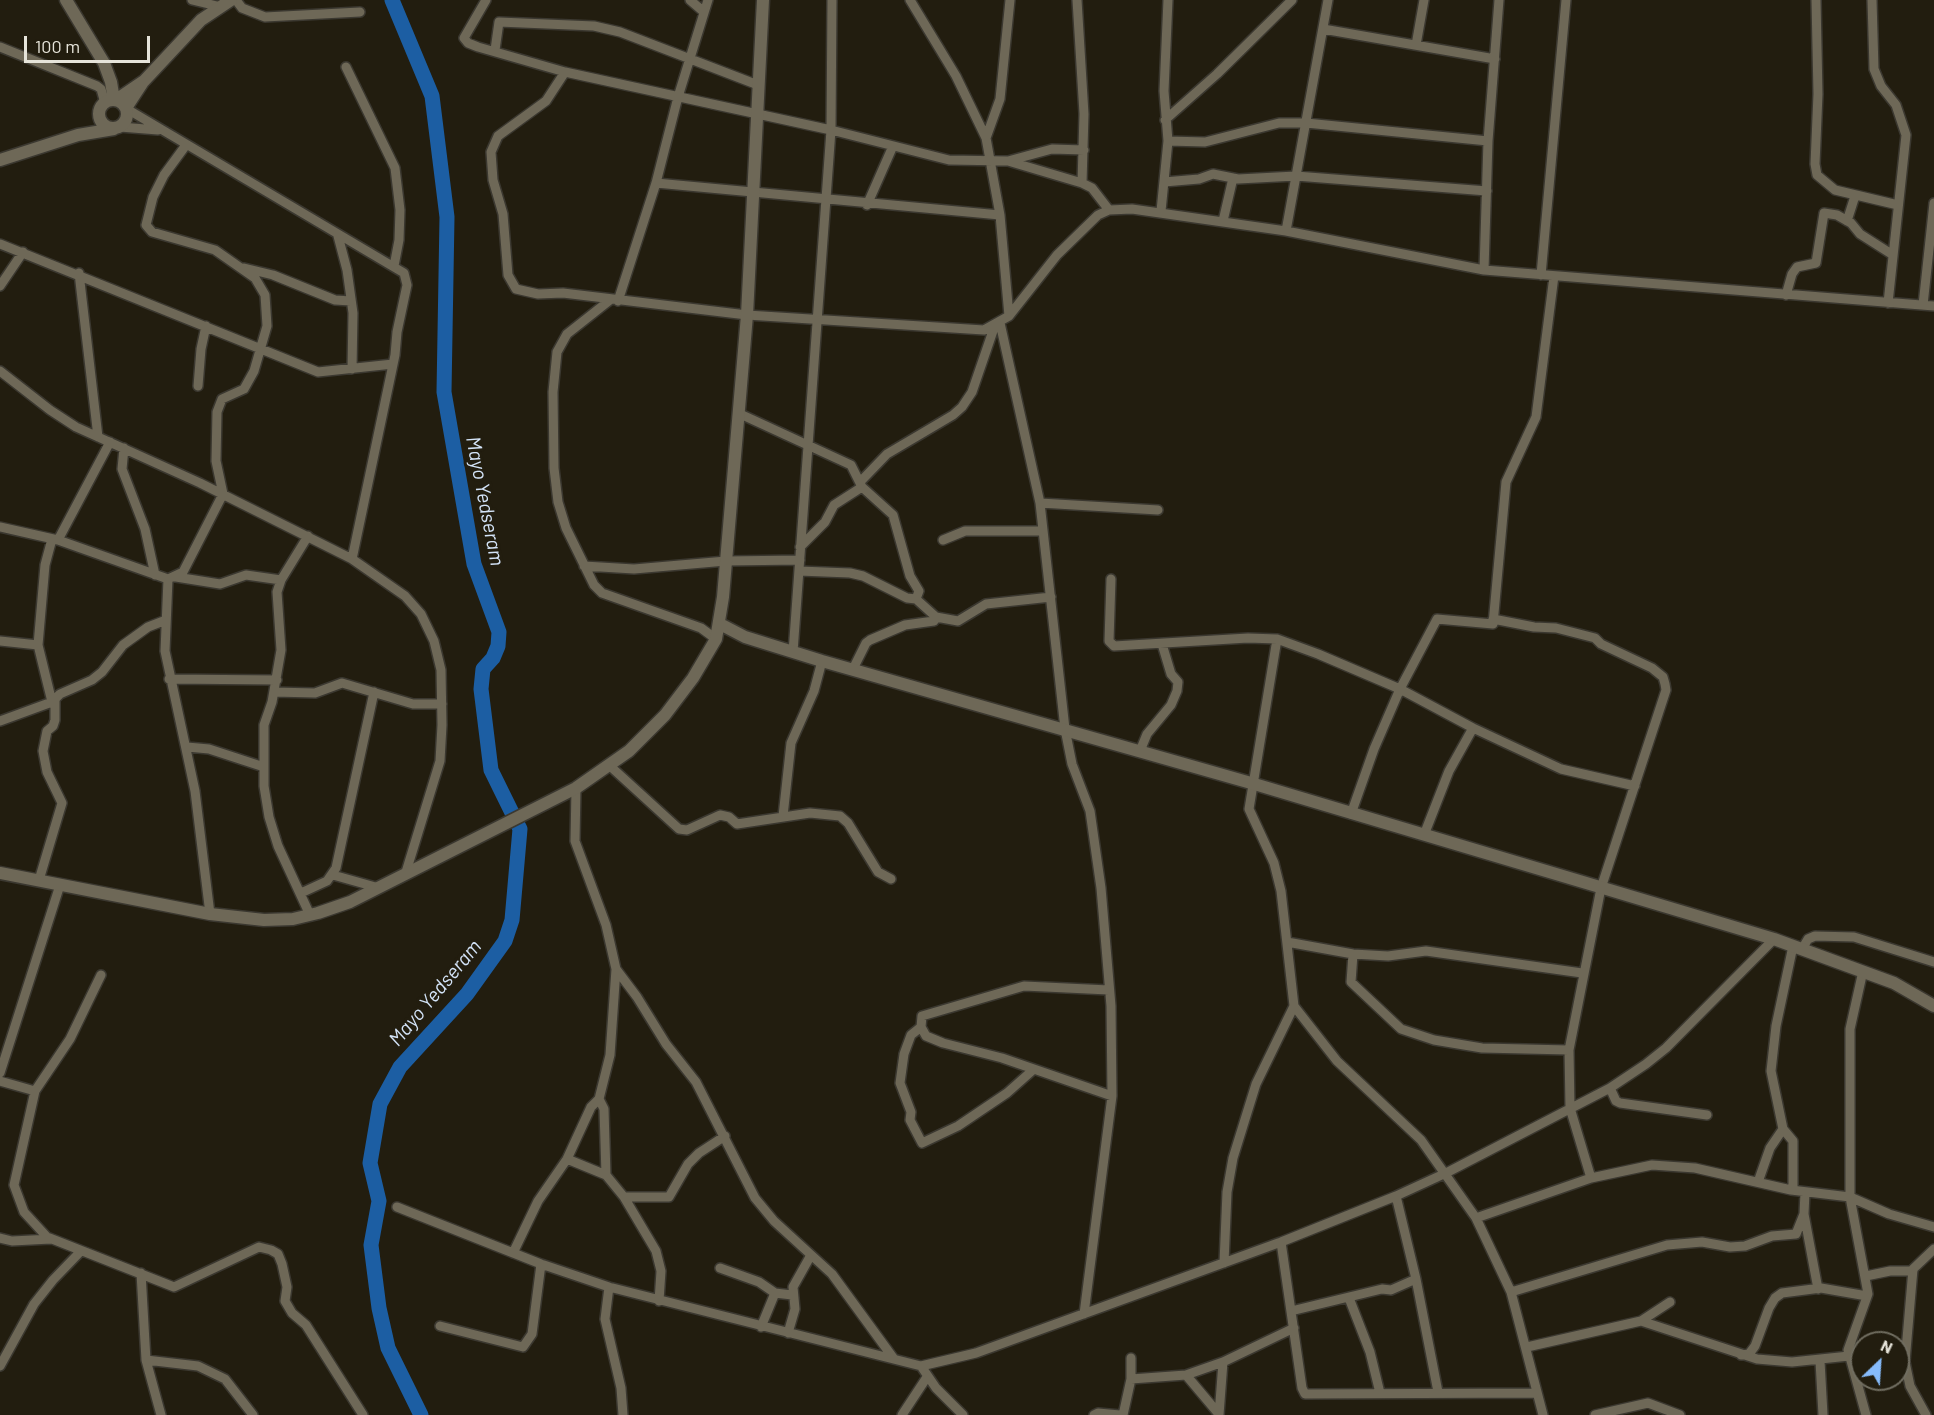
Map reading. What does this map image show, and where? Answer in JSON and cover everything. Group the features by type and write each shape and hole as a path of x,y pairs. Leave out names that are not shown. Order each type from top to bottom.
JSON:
{"main road":[{"path":"0,160 78,135 117,128 127,119 114,106 111,81 104,63 66,0"},
{"path":"0,873 210,914 264,920 310,915 350,902 405,872 576,788 610,766 665,716 693,678 716,639 720,624 747,315 763,0"},
{"path":"78,135 144,81 201,20 226,3"},
{"path":"114,106 102,122 117,128"},
{"path":"720,624 745,637 822,661 1251,783 1774,939 1894,983 1934,1006"},
{"path":"716,639 745,637"}],"street":[{"path":"192,0 226,3"},
{"path":"236,0 242,8 253,15 265,17 360,12"},
{"path":"486,0 464,38 468,43 565,72 831,130 949,160 970,162 991,159 1008,160 1082,183 1092,188 1109,210"},
{"path":"690,0 704,12"},
{"path":"708,0 678,97 656,183 614,300 567,334 560,344 553,392 554,468 558,502 594,585 602,592 701,628 716,639"},
{"path":"793,652 831,130 832,0"},
{"path":"910,0 956,76 986,138 1000,215 1009,316"},
{"path":"986,138 1000,99 1010,0"},
{"path":"1077,0 1084,150 1082,183"},
{"path":"1161,211 1168,141 1164,91 1168,0"},
{"path":"1166,120 1217,74 1292,0"},
{"path":"1286,231 1328,0"},
{"path":"1416,45 1424,0"},
{"path":"1484,270 1488,141 1499,0"},
{"path":"1541,275 1566,0"},
{"path":"1816,0 1818,94 1815,164 1818,175 1835,190 1898,206"},
{"path":"1872,0 1874,69 1881,86 1896,105 1906,135 1888,303"},
{"path":"495,50 499,22 608,28 758,85"},
{"path":"1323,29 1495,59"},
{"path":"0,47 97,86 114,106 226,166 338,236 404,273 407,285 393,364 352,559"},
{"path":"346,66 395,168 400,210 399,240 394,266"},
{"path":"565,72 546,101 506,129 493,143 493,180 503,214 508,275 516,289 747,315 984,330 1009,316 1077,233 1098,215 1109,210 1161,211 1286,231 1484,270 1934,306"},
{"path":"1168,141 1205,142 1279,123 1306,123 1488,141"},
{"path":"117,128 158,130"},
{"path":"172,578 183,572 223,494 216,461 219,404 222,399 248,384 267,326 265,295 255,278 215,250 152,232 146,225 153,197 164,175 186,146"},
{"path":"867,205 893,146"},
{"path":"1008,160 1052,149 1084,150"},
{"path":"1164,182 1199,179 1213,174 1233,178 1296,176 1487,191"},
{"path":"1223,221 1233,178"},
{"path":"656,183 867,205 1000,215"},
{"path":"1847,221 1854,196"},
{"path":"1923,305 1934,203"},
{"path":"1786,295 1791,274 1797,267 1816,263 1824,213 1837,215 1847,221 1893,255"},
{"path":"338,236 351,301 352,369"},
{"path":"0,244 79,273 318,372 393,364"},
{"path":"0,286 23,252"},
{"path":"242,268 273,275 335,300 351,301"},
{"path":"79,273 98,437"},
{"path":"1351,814 1374,749 1400,689 1437,619 1491,625 1506,482 1536,417 1554,276"},
{"path":"800,547 825,522 834,505 861,484 887,454 953,415 962,407 972,392 998,324"},
{"path":"998,324 1040,502 1041,531 1051,597 1065,729 1072,764 1090,811 1097,846 1109,990 1112,1096 1084,1314"},
{"path":"198,386 201,349 206,326"},
{"path":"1,372 76,427 223,494 352,559 405,596 421,614 434,641 441,670 440,761 405,872"},
{"path":"738,412 846,461 861,484 892,515 910,576 919,591 916,599"},
{"path":"39,880 62,803 47,772 43,751 47,731 53,726 55,720 53,701 38,645 45,565 55,539 110,442"},
{"path":"124,448 122,469 145,529 155,575"},
{"path":"1040,502 1158,510"},
{"path":"0,527 55,539 155,575 220,584 246,575 281,580"},
{"path":"943,540 965,531 1041,531"},
{"path":"308,536 281,580 278,591 281,650 274,693 264,725 264,767 269,817 278,846 310,915"},
{"path":"584,566 634,569 726,561 800,560"},
{"path":"799,571 850,573 878,582 907,598 916,599 936,617 958,621 986,604 1051,597"},
{"path":"172,578 166,620 165,651 169,679 187,747 201,830 210,914"},
{"path":"1111,579 1109,641 1114,646 1248,638 1277,639 1400,689 1473,728 1561,769 1635,786"},
{"path":"853,669 866,643 870,640 905,625 934,621 936,617"},
{"path":"1493,619 1578,632 1652,668 1663,677 1666,690 1601,888 1582,973 1569,1050 1570,1108 1591,1178"},
{"path":"0,722 53,701 92,680 102,672 123,645 148,627 166,620"},
{"path":"701,628 720,624"},
{"path":"1224,1263 1227,1192 1233,1158 1256,1084 1294,1006 1281,891 1274,863 1249,809 1251,783 1277,639"},
{"path":"0,641 38,645"},
{"path":"1140,751 1147,734 1171,705 1178,691 1178,682 1171,674 1162,644"},
{"path":"783,816 791,743 814,691 822,661"},
{"path":"169,679 276,680"},
{"path":"274,693 315,693 342,683 413,704 442,704"},
{"path":"301,893 320,885 333,875 342,850 374,692"},
{"path":"1424,835 1449,771 1473,728"},
{"path":"187,747 209,749 264,767"},
{"path":"610,766 679,829 687,830 720,815 729,817 737,824 810,813 840,816 848,823 878,872 891,879"},
{"path":"513,1253 538,1201 567,1159 591,1107 599,1099 610,1055 616,969 606,925 575,841 576,788"},
{"path":"333,875 379,888"},
{"path":"0,1073 60,885"},
{"path":"1793,1190 1793,1141 1783,1129 1771,1071 1771,1058 1783,984 1798,947 1815,936 1854,937 1934,962"},
{"path":"397,1207 541,1264 609,1287 921,1366 976,1353 1224,1263 1396,1196 1446,1173 1610,1088 1666,1048 1774,939"},
{"path":"1287,942 1353,954 1388,956 1426,951 1582,973"},
{"path":"1353,954 1351,982 1401,1029 1434,1040 1482,1048 1569,1050"},
{"path":"616,969 637,997 666,1044 696,1082 755,1198 774,1221 832,1274 894,1359"},
{"path":"1863,971 1850,1029 1850,1197 1866,1276 1867,1296 1848,1350 1866,1415"},
{"path":"101,975 70,1039 35,1091 14,1185 24,1212 38,1229 51,1239 174,1287 259,1247 278,1254 287,1287 285,1301 292,1312 306,1325 363,1415"},
{"path":"1109,990 1024,986 922,1016 921,1027 926,1036 944,1043 973,1048 1112,1096"},
{"path":"1294,1006 1337,1060 1421,1140 1476,1218 1511,1292 1544,1415"},
{"path":"921,1027 910,1035 904,1054 900,1083 911,1112 910,1120 922,1143 958,1126 1007,1092 1034,1069"},
{"path":"0,1081 35,1091"},
{"path":"1610,1088 1616,1101 1620,1103 1707,1115"},
{"path":"599,1099 604,1109 606,1175"},
{"path":"1758,1182 1770,1148 1783,1129"},
{"path":"624,1197 669,1197 688,1164 699,1153 725,1136"},
{"path":"567,1159 606,1175 624,1197 656,1251 661,1271 659,1301"},
{"path":"1476,1218 1591,1178 1652,1165 1695,1168 1793,1190 1850,1197 1889,1214 1934,1227"},
{"path":"1805,1192 1804,1214 1818,1289"},
{"path":"1396,1196 1416,1279 1438,1392"},
{"path":"1511,1292 1667,1245 1702,1242 1730,1247 1745,1246 1772,1236 1796,1234 1804,1214"},
{"path":"0,1238 12,1241 51,1239"},
{"path":"1281,1242 1302,1389 1305,1394 1538,1393"},
{"path":"1926,1415 1906,1377 1913,1271 1934,1250"},
{"path":"0,1366 34,1304 80,1252"},
{"path":"788,1334 795,1309 793,1287 811,1255"},
{"path":"440,1326 523,1347 532,1334 541,1264"},
{"path":"720,1268 759,1282 775,1293 792,1295"},
{"path":"1866,1276 1890,1271 1913,1271"},
{"path":"141,1273 146,1360 161,1415"},
{"path":"1291,1311 1382,1289 1391,1290 1416,1279"},
{"path":"609,1287 605,1319 621,1388 623,1415"},
{"path":"1742,1354 1749,1354 1755,1346 1775,1298 1782,1293 1818,1289 1867,1296"},
{"path":"761,1327 775,1293"},
{"path":"1349,1298 1370,1353 1380,1393"},
{"path":"1527,1347 1641,1321 1670,1302"},
{"path":"1641,1321 1774,1362 1820,1361 1849,1356"},
{"path":"1131,1379 1186,1376 1223,1362 1294,1328"},
{"path":"1094,1415 1122,1415 1131,1379 1131,1358"},
{"path":"146,1360 198,1366 225,1379 253,1415"},
{"path":"1820,1361 1823,1415"},
{"path":"1219,1414 1223,1362"},
{"path":"921,1366 927,1377 963,1415"},
{"path":"1186,1376 1219,1414"},
{"path":"902,1415 927,1377"},
{"path":"1595,1415 1648,1402 1680,1415"}],"waterway":[{"name":"Mayo Yedseram","path":"392,0 432,96 447,217 444,392 474,564 499,632 498,646 493,658 483,669 481,689 491,770 520,829 512,920 505,941 467,994 400,1067 380,1104 370,1163 379,1201 371,1245 379,1308 388,1348 421,1415"}]}
